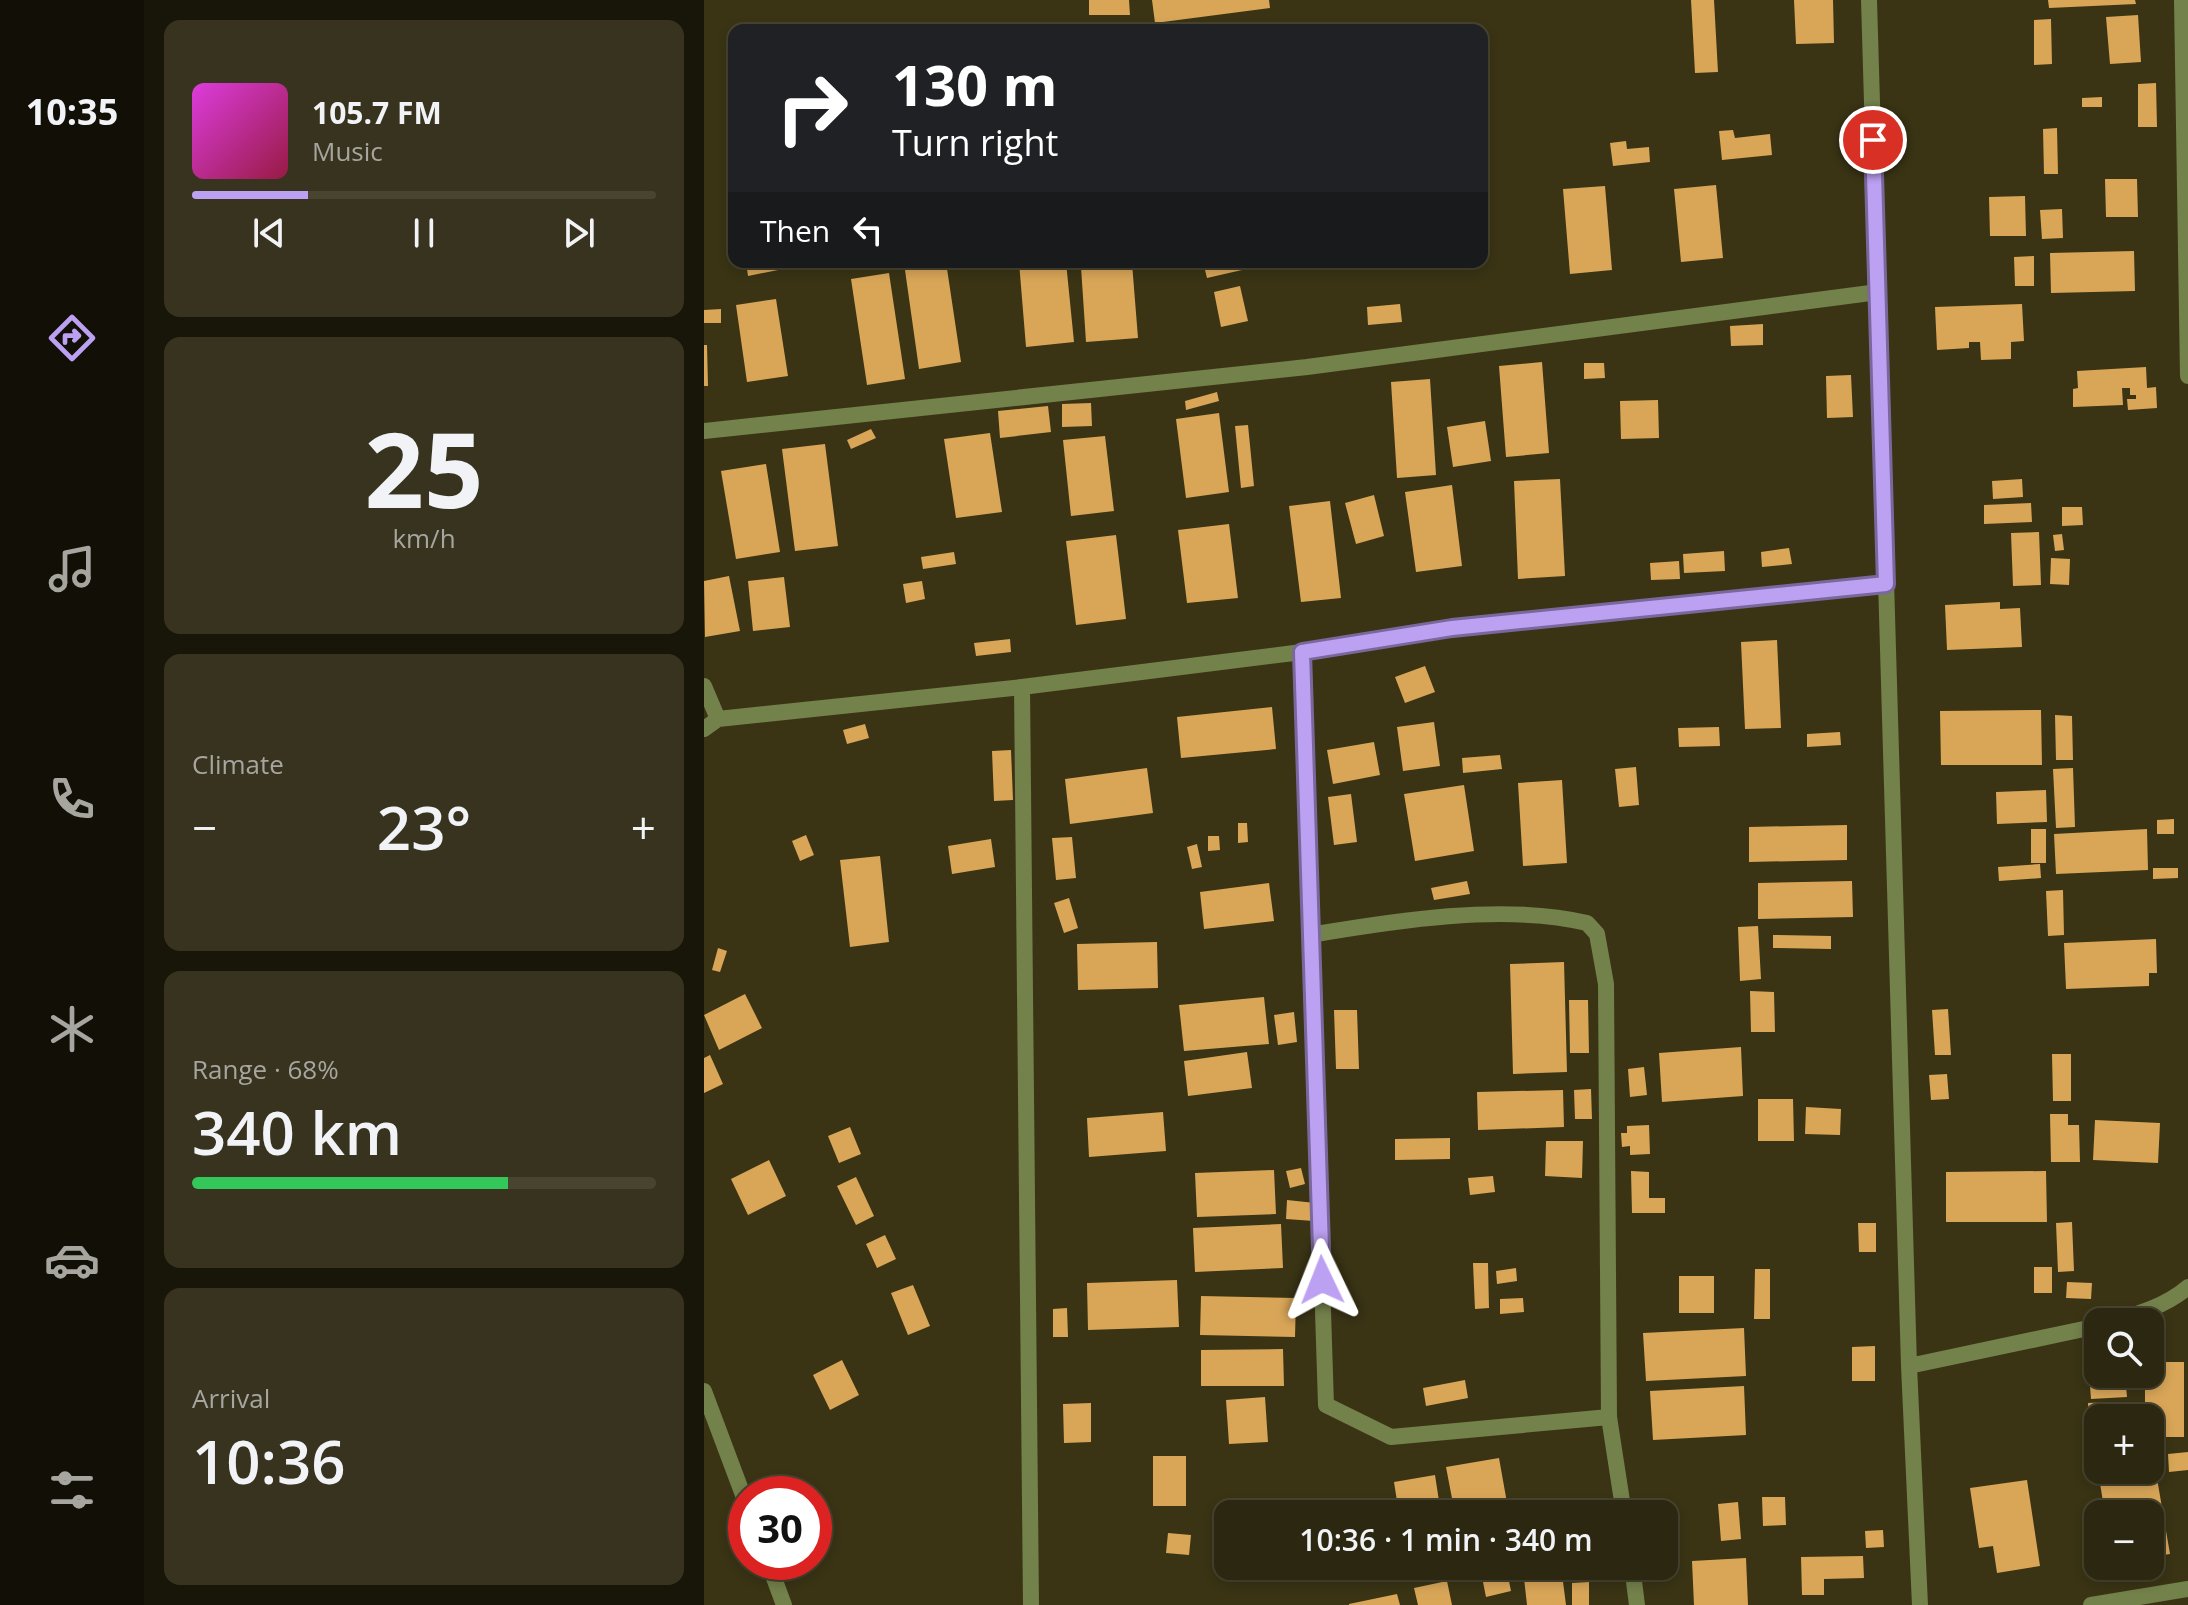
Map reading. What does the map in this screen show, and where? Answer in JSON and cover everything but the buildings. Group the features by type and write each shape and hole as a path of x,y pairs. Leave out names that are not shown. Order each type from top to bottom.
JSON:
{"street":[{"path":"1869,0 1909,1366 1920,1605"},
{"path":"2182,0 2188,376"},
{"path":"704,431 1307,367 1878,292"},
{"path":"704,686 711,724 1302,652 1452,628 1886,584"},
{"path":"1302,652 1326,1405 1391,1437 1609,1417"},
{"path":"1022,687 1031,1605"},
{"path":"1310,935 1397,920 1526,915 1587,923 1597,934 1606,984 1609,1417 1622,1500"},
{"path":"2152,1308 2188,1287"},
{"path":"1909,1366 2084,1329"},
{"path":"704,1391 736,1476"},
{"path":"775,1580 784,1605"},
{"path":"1634,1580 1637,1605"},
{"path":"2091,1605 2188,1589"}],"route":[{"path":"1322,1280 1302,652 1452,628 1886,584 1873,140"}]}
